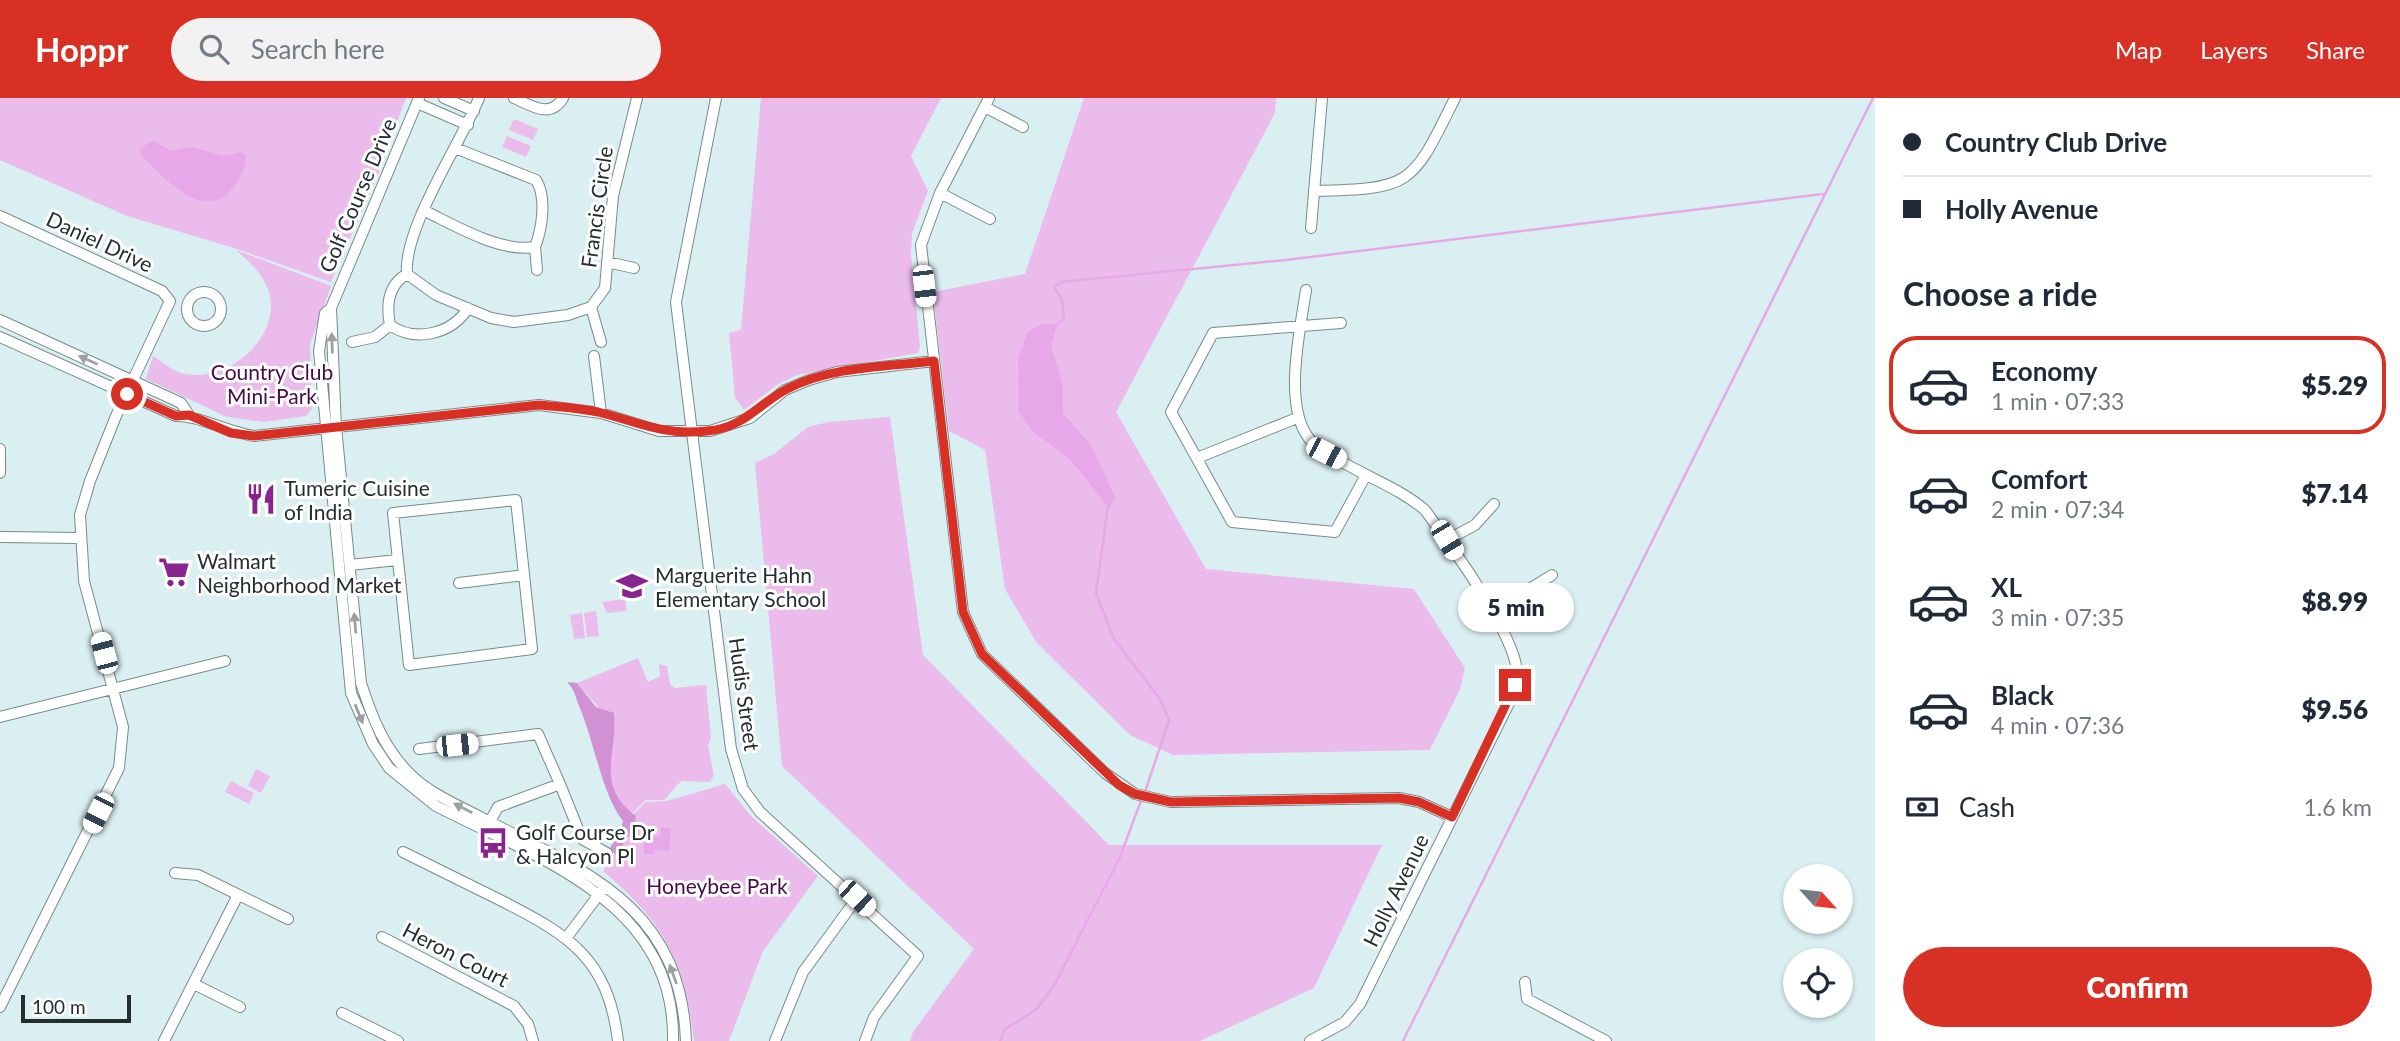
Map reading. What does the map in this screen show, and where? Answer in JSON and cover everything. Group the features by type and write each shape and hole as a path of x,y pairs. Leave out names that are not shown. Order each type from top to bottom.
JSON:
{"street":[{"path":"444,98 474,111"},
{"path":"390,325 388,304 394,284 407,274 409,247 479,98"},
{"path":"514,98 546,111 553,110 563,98"},
{"name":"Francis Circle","path":"591,307 605,288 617,168 637,98"},
{"name":"Hudis Street","path":"716,98 676,302 731,749 740,779 760,812 918,956 874,1017 865,1041"},
{"path":"1311,228 1322,98"},
{"path":"1314,191 1380,188 1407,177 1427,154 1455,98"},
{"path":"418,101 468,125"},
{"name":"Golf Course Drive","path":"418,101 331,308 330,427 348,675 358,714 373,744 403,781 436,806 488,826"},
{"path":"1023,127 987,103 940,193 920,245 963,612 982,654 1105,773 1135,794 1171,802 1399,798 1419,802 1452,817"},
{"path":"455,148 536,180 542,188 535,247 537,270"},
{"path":"940,193 990,219"},
{"path":"425,211 509,246 524,249 535,247"},
{"name":"Daniel Drive","path":"0,216 162,291 170,301 188,307"},
{"path":"607,262 634,268"},
{"path":"407,274 436,295 491,318 514,322 568,315 591,307 601,342"},
{"path":"1197,458 1297,418 1296,387 1306,290"},
{"path":"0,1007 119,768 122,727 84,580 80,515 90,481 170,301"},
{"path":"390,325 410,334 444,331 454,326 468,308"},
{"path":"0,320 130,388"},
{"path":"1341,323 1213,333 1171,412 1232,523 1335,532 1366,475"},
{"path":"352,342 375,337 390,325"},
{"path":"0,337 130,388 181,403 189,415 231,433 254,436 539,405 601,413 659,431 710,431 739,422 785,390 837,372 934,361"},
{"path":"594,356 601,413"},
{"name":"Holly Avenue","path":"1297,418 1311,442 1326,453 1410,497 1425,510 1492,613 1514,657 1515,685 1360,1004 1345,1022 1310,1041"},
{"name":"Golf Course Drive","path":"330,427 350,565 361,683 373,721 398,761 430,790 488,826 603,889 646,925 667,958 680,994 686,1041"},
{"path":"0,449 0,473"},
{"path":"516,500 532,649 409,665 397,560 393,513 516,500"},
{"path":"1447,540 1475,524 1494,504"},
{"path":"0,537 80,538"},
{"path":"350,565 397,560"},
{"path":"459,583 524,575"},
{"path":"1492,613 1552,575"},
{"path":"0,717 225,661"},
{"path":"419,749 538,734 582,839 607,853"},
{"path":"488,826 498,807 560,784"},
{"path":"403,852 567,937 598,975 610,1001 618,1041"},
{"path":"175,873 198,875 288,919"},
{"path":"567,937 603,889"},
{"name":"Golf Course Drive","path":"603,889 652,955 670,1007 673,1041"},
{"path":"164,1041 238,895"},
{"path":"775,1041 803,972 857,898"},
{"name":"Heron Court","path":"382,937 514,1006 528,1024 533,1041"},
{"path":"1525,982 1527,999 1606,1041"},
{"path":"194,984 240,1007"},
{"path":"342,1013 398,1041"}],"green space":[{"path":"0,98 406,98 376,179 331,282 234,248 127,216 0,160"},
{"path":"761,98 941,98 911,156 928,191 912,233 911,254 920,347 918,353 797,375 777,385 744,410 735,397 729,333 741,330"},
{"path":"1084,98 1276,98 1275,113 1116,412 1206,569 1414,589 1465,668 1460,689 1430,750 1173,755 1130,735 1036,642 1005,589 985,450 949,431 933,292 1025,274"},
{"path":"514,119 538,129 533,140 509,130"},
{"path":"507,136 531,146 526,157 502,147"},
{"name":"Country Club Mini-Park","path":"236,250 331,286 310,344 312,409 306,416 264,422 227,417 146,379 153,356 177,372 198,375 232,365 246,355 258,341 267,326 271,309 269,292 260,274"},
{"path":"890,417 923,655 1109,845 1382,845 1314,988 1200,1041 910,1041 913,1032 974,949 782,766 755,463 774,454 808,427 828,422"},
{"path":"625,599 627,611 607,613 602,602"},
{"path":"596,611 599,636 587,637 584,613"},
{"path":"582,613 585,638 574,639 570,615"},
{"path":"638,658 648,682 660,676 659,664 667,666 670,685 675,688 706,685 711,738 708,745 714,776 710,782 681,781 664,800 646,800 632,813 620,804 610,776 612,734 615,726 577,683"},
{"path":"256,769 270,776 261,793 248,786"},
{"path":"231,781 254,793 249,804 225,792"},
{"name":"Honeybee Park","path":"725,784 751,816 818,876 763,951 729,1041 694,1041 684,988 668,946 642,908 603,871 629,831 631,816 646,802 667,801"}],"shaded area":[{"path":"153,141 172,151 190,147 226,156 241,152 246,156 243,170 231,190 220,199 195,199 170,183 140,155 140,148"},
{"path":"1042,324 1057,325 1051,346 1063,385 1063,413 1092,447 1115,497 1109,508 1070,459 1033,432 1019,412 1018,358 1028,332"},
{"path":"567,682 577,683 596,707 614,713 612,781 615,793 636,816 634,828 616,855 610,848 621,830 623,821 609,797 584,720 573,690"},
{"path":"661,827 671,828 669,851 655,850 654,855 644,854 645,836 660,837"}],"waterway":[{"path":"1403,1041 1873,98"},
{"path":"1054,327 1064,318 1062,300 1054,287 1061,282 1286,260 1823,194"},
{"path":"1108,506 1096,593 1114,639 1160,699 1169,720 1145,792"},
{"path":"1000,1041 1005,1029 1037,1009 1056,982 1120,857 1142,798"}],"place":[{"name":"Tumeric Cuisine of India","path":"261,499"},
{"name":"Walmart Neighborhood Market","path":"174,572"},
{"name":"Marguerite Hahn Elementary School","path":"632,586"},
{"name":"Golf Course Dr & Halcyon Pl","path":"493,843"}],"route":[{"path":"127,394 176,416 189,415 231,433 254,436 539,405 579,408 659,431 682,433 710,431 750,418 785,390 809,380 837,372 934,361 963,612 969,630 982,654 1105,773 1135,794 1171,802 1399,798 1419,802 1452,817 1511,699 1515,685"}]}
